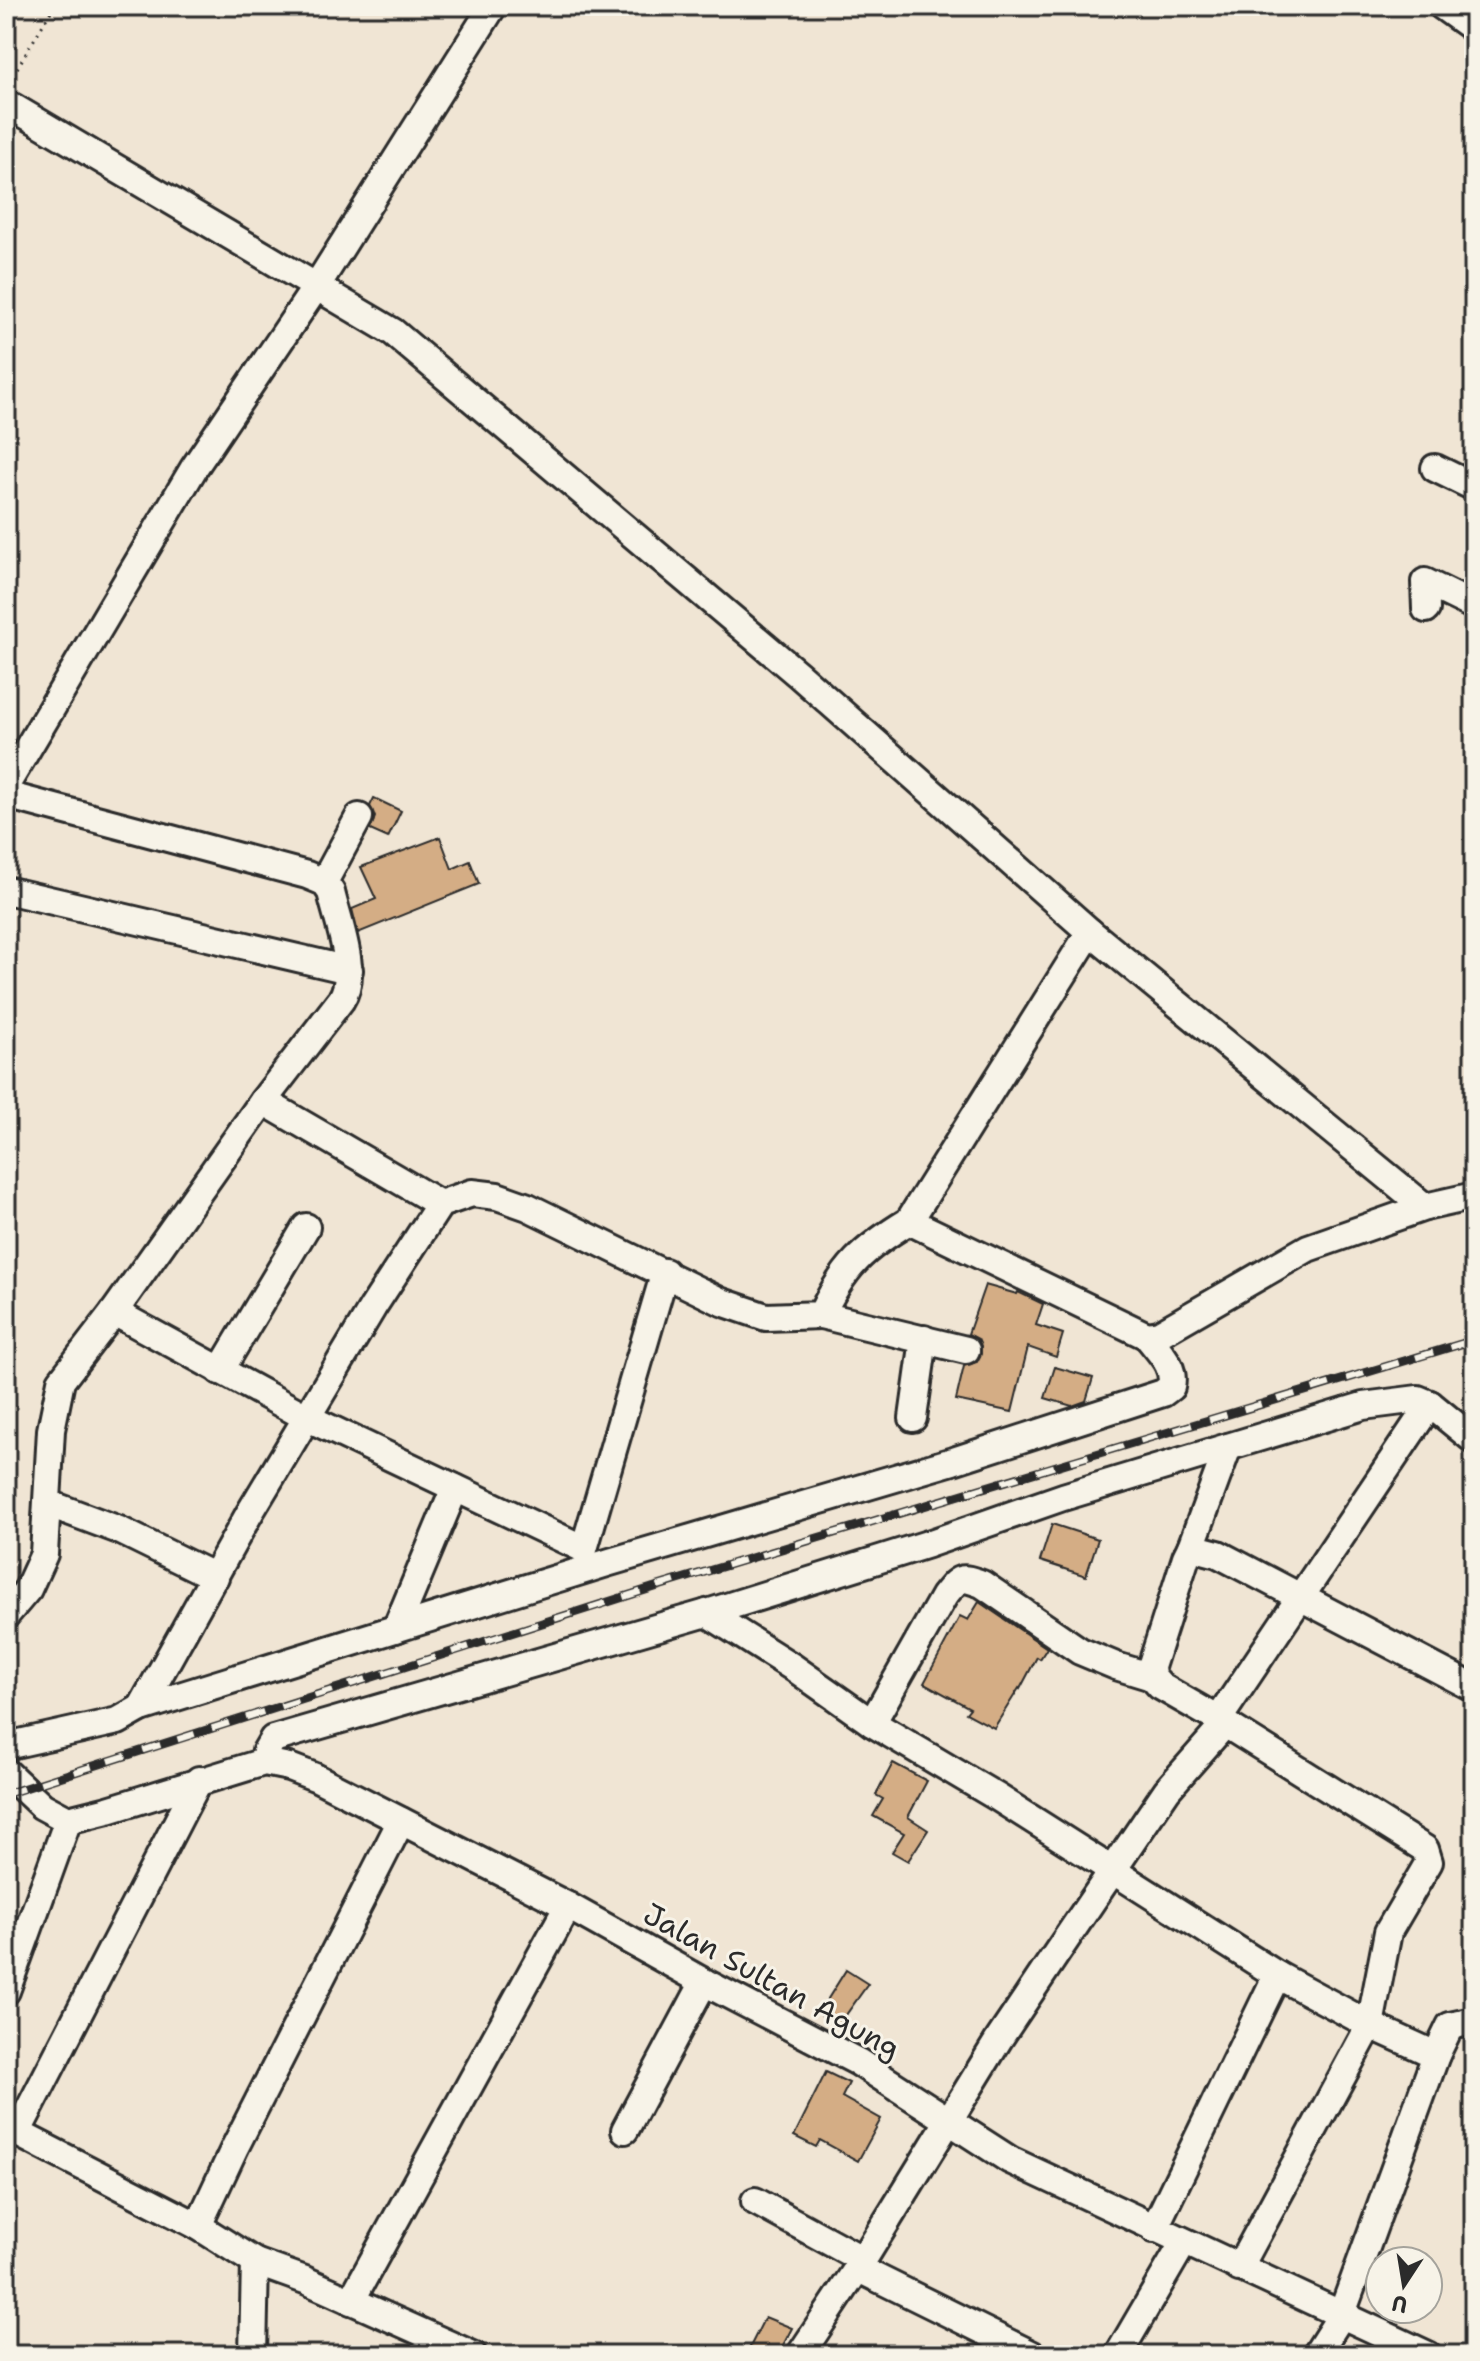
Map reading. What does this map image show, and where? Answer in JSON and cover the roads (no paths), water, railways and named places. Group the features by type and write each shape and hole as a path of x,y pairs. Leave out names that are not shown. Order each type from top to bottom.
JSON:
{"street":[{"path":"6,785 194,468 316,287 493,6"},
{"path":"1442,6 1474,29"},
{"path":"6,103 393,332 799,675 1090,932 1425,1207"},
{"path":"1435,468 1474,487"},
{"path":"1426,609 1425,582 1474,606"},
{"path":"6,795 324,882 331,892 349,970 346,993 263,1101 114,1312 61,1381 51,1430 44,1554 28,1589 6,1615"},
{"path":"324,882 359,817"},
{"path":"6,890 349,970"},
{"path":"821,1315 834,1288 855,1259 909,1221 1090,932"},
{"path":"263,1101 440,1204"},
{"path":"141,1708 373,1307 440,1204 472,1193 497,1196 528,1207 722,1302 766,1317 821,1315 966,1350"},
{"path":"1147,1336 1159,1334 1308,1248 1425,1207 1474,1196"},
{"path":"6,1746 118,1721 141,1708 610,1562 953,1461 1163,1393 1171,1387 1174,1376 1147,1336 909,1221"},
{"path":"220,1371 306,1227"},
{"path":"584,1549 665,1272"},
{"path":"114,1312 308,1418 610,1562"},
{"path":"913,1418 924,1339"},
{"path":"6,1772 42,1806 68,1820 264,1762 273,1739 707,1613 928,1544 1063,1497 1363,1406 1418,1399 1430,1404 1474,1440"},
{"path":"813,2350 860,2264 1047,1966 1114,1872 1167,1790 1222,1722 1299,1597 1430,1404"},
{"path":"1152,1677 1151,1667 1228,1447"},
{"path":"396,1629 455,1488"},
{"path":"47,1503 119,1530 215,1577"},
{"path":"1191,1547 1218,1554 1474,1688"},
{"path":"872,1723 944,1596 956,1580 965,1578 982,1584 1080,1651 1152,1677 1160,1686 1425,1849 1429,1856 1428,1867 1385,1939 1370,2025 1239,2268"},
{"path":"707,1613 794,1668 872,1723 997,1797 1277,1975 1370,2025 1436,2055"},
{"name":"Jalan Sultan Agung","path":"264,1762 315,1777 568,1906 704,1982 858,2062 1010,2160 1428,2355"},
{"path":"199,1780 12,2130 198,2226 255,2262 305,2280 473,2355"},
{"path":"6,1991 68,1820"},
{"path":"198,2226 401,1821"},
{"path":"351,2301 568,1906"},
{"path":"1154,2229 1277,1975"},
{"path":"625,2130 704,1982"},
{"path":"1316,2355 1341,2316 1436,2055 1450,2026 1474,2021"},
{"path":"755,2201 860,2264 1033,2355"},
{"path":"1118,2355 1184,2242"},
{"path":"253,2355 255,2262"}],"railway":[{"path":"6,1794 655,1587 1474,1340"}]}
